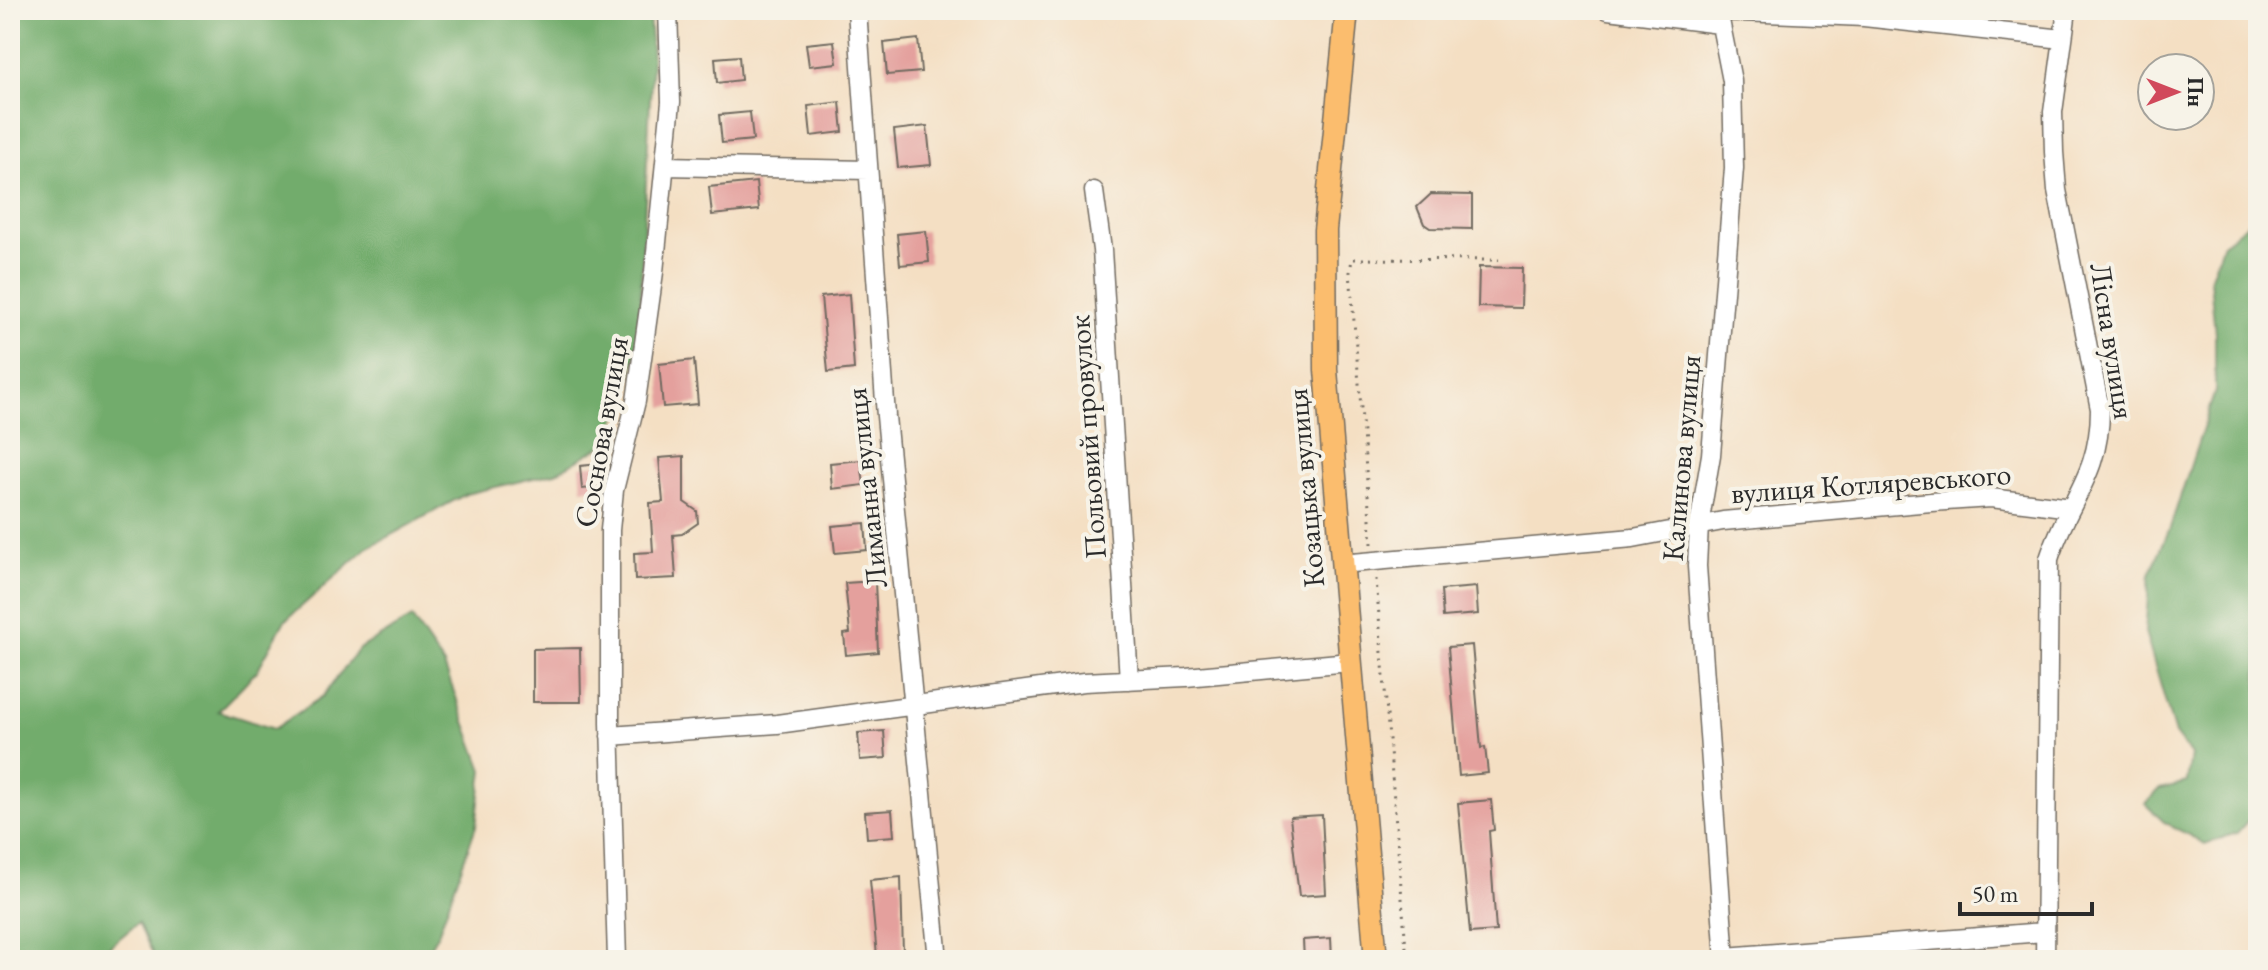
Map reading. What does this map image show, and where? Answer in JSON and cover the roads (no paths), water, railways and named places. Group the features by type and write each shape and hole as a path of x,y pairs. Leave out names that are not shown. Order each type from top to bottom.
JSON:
{"main road":[{"name":"Козацька вулиця","path":"1347,10 1331,161 1324,286 1326,370 1376,960"}],"street":[{"name":"Соснова вулиця","path":"617,960 610,736 610,530 614,490 636,401 665,166 671,102 668,10"},
{"name":"Лиманна вулиця","path":"857,10 886,416 938,960"},
{"path":"1608,10 1864,17 2063,39"},
{"name":"Лісна вулиця","path":"2045,960 2049,559 2093,466 2100,439 2100,409 2057,190 2053,112 2067,10"},
{"name":"Калинова вулиця","path":"1719,15 1732,81 1734,168 1711,455 1699,525 1697,566 1725,958"},
{"path":"665,166 868,170"},
{"name":"Польовий провулок","path":"1094,191 1102,250 1129,680"},
{"name":"вулиця Котляревського","path":"1341,564 1633,538 1699,525 1855,507 1991,498 2071,508"},
{"path":"610,736 777,724 1084,682 1350,662"},
{"path":"1725,958 2044,932"}]}
